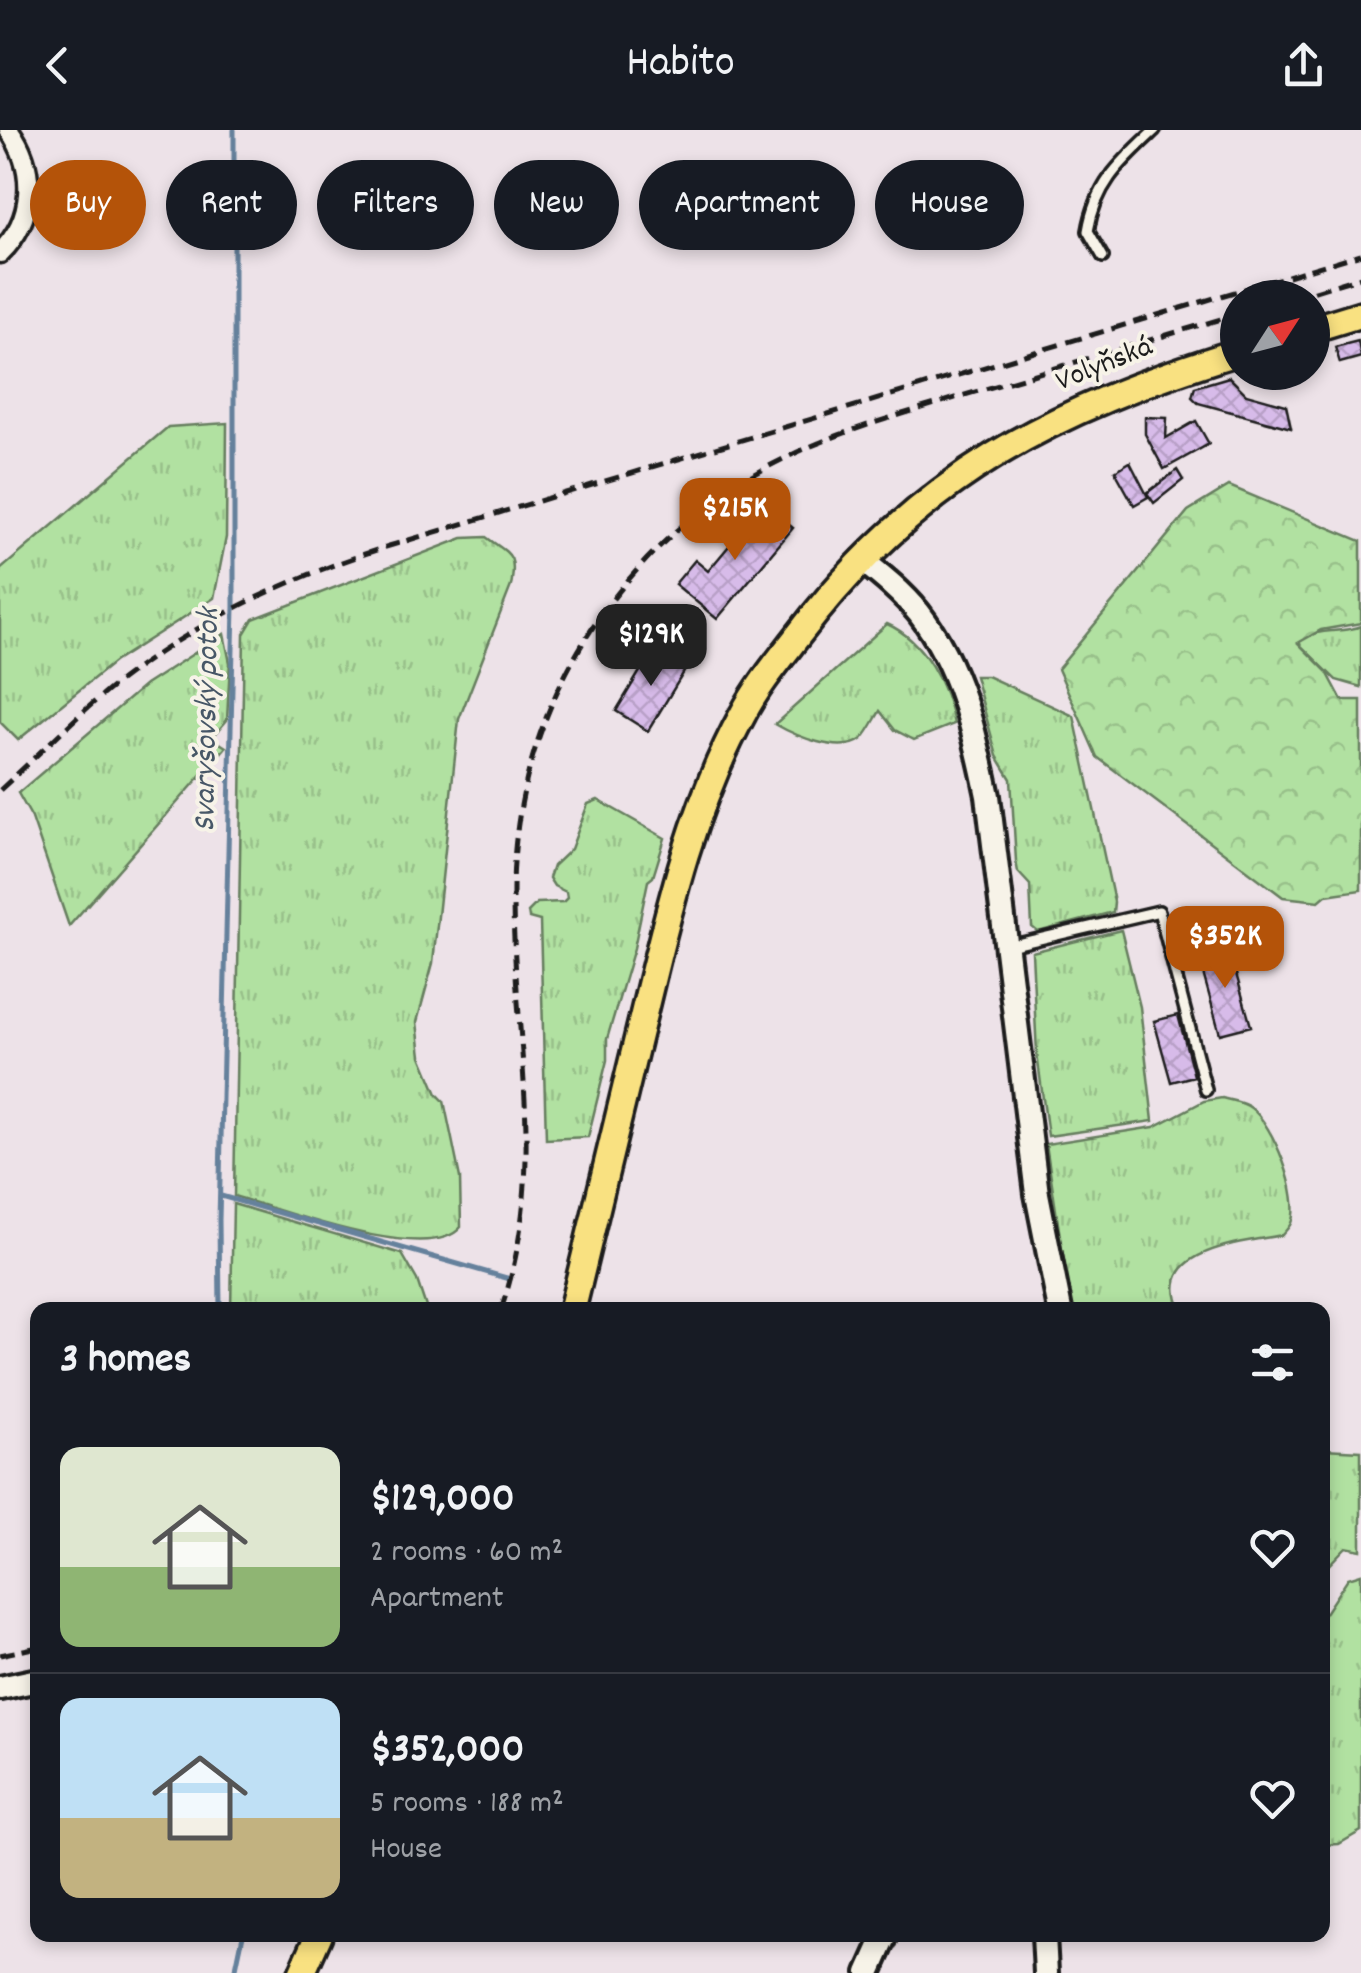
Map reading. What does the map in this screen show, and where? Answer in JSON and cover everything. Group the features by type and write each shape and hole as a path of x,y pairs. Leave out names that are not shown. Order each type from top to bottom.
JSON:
{"main road":[{"path":"1330,323 1361,314"},
{"name":"Volyňská","path":"574,1302 664,926 690,839 743,712 821,606 912,513 1001,449 1121,392 1220,358"},
{"path":"302,1973 316,1942"}],"street":[{"path":"0,253 22,222 29,188 22,152 9,130"},
{"path":"862,560 920,614 950,665 965,703 988,796 1037,1194 1058,1302"},
{"path":"0,1688 30,1682"},
{"path":"869,1973 883,1942"},
{"path":"1044,1942 1046,1973"}],"lane":[{"path":"1103,257 1088,231 1093,204 1121,162 1155,130"},
{"path":"1006,946 1159,911 1206,1090"},
{"path":"1170,952 1231,937"}],"green space":[{"path":"227,423 226,537 214,598 114,662 18,740 0,722 0,570 168,427"},
{"path":"1229,486 1361,541 1361,623 1321,630 1298,643 1327,672 1342,700 1361,700 1361,890 1326,895 1319,901 1283,897 1097,757 1058,669 1188,511"},
{"path":"486,537 510,556 513,575 459,719 433,963 417,1022 421,1056 437,1094 444,1101 460,1178 461,1227 444,1237 387,1238 317,1222 234,1196 244,634 253,619 463,538"},
{"path":"887,624 912,641 932,666 954,724 914,740 895,730 880,711 862,739 853,744 830,745 775,724"},
{"path":"1361,626 1361,687 1336,680 1298,643 1313,634"},
{"path":"224,634 230,663 227,720 212,738 226,747 69,926 32,818 18,793 145,685"},
{"path":"975,676 987,676 1074,716 1113,912 1038,932 1032,927 1030,885 1018,872 1016,861 1011,779 997,756"},
{"path":"598,800 665,838 653,877 648,881 634,948 607,1039 607,1060 588,1137 546,1139 540,921 529,918 528,912 537,903 563,902 567,898 566,892 549,878 553,866 571,849 588,804"},
{"path":"1121,930 1140,1007 1153,1121 1048,1136 1037,1054 1032,952"},
{"path":"1222,1098 1241,1103 1251,1108 1268,1129 1289,1179 1293,1211 1289,1226 1282,1235 1226,1246 1190,1261 1179,1274 1175,1290 1179,1302 1070,1302 1046,1144 1154,1127 1204,1101"},
{"path":"233,1204 402,1254 424,1302 231,1302"},
{"path":"1330,1449 1361,1451 1361,1550 1346,1547 1330,1564"},
{"path":"1361,1574 1361,1831 1339,1844 1330,1845 1330,1605 1348,1578"}],"building":[{"path":"1358,341 1361,357 1340,363 1335,347"},
{"path":"1220,380 1220,390 1242,390 1286,405 1291,428 1198,403 1192,397 1195,387"},
{"path":"1145,417 1167,418 1166,438 1196,421 1209,444 1164,469 1145,434"},
{"path":"1130,462 1148,497 1134,505 1115,471"},
{"path":"1177,470 1183,480 1154,503 1147,493"},
{"path":"764,504 793,528 717,619 675,584 695,560 708,571"},
{"path":"654,648 687,667 648,731 616,711"},
{"path":"1228,946 1251,1026 1220,1034 1199,959 1207,957 1205,952"},
{"path":"1178,1015 1194,1076 1171,1082 1154,1021"}],"waterway":[{"name":"Svaryšovský potok","path":"220,1302 234,607 234,130"},
{"path":"221,1196 510,1279"},
{"name":"Svaryšovský potok","path":"235,1973 242,1942"}],"railway":[{"path":"0,790 98,699 144,663 210,622 315,572 389,546 1361,254"},
{"path":"1330,286 1361,277"},
{"path":"503,1302 516,1257 526,1152 514,944 518,825 531,762 553,702 582,645 618,593 660,546 709,504 764,469 810,447 906,413 1220,319"},
{"path":"0,1655 30,1649"}]}
